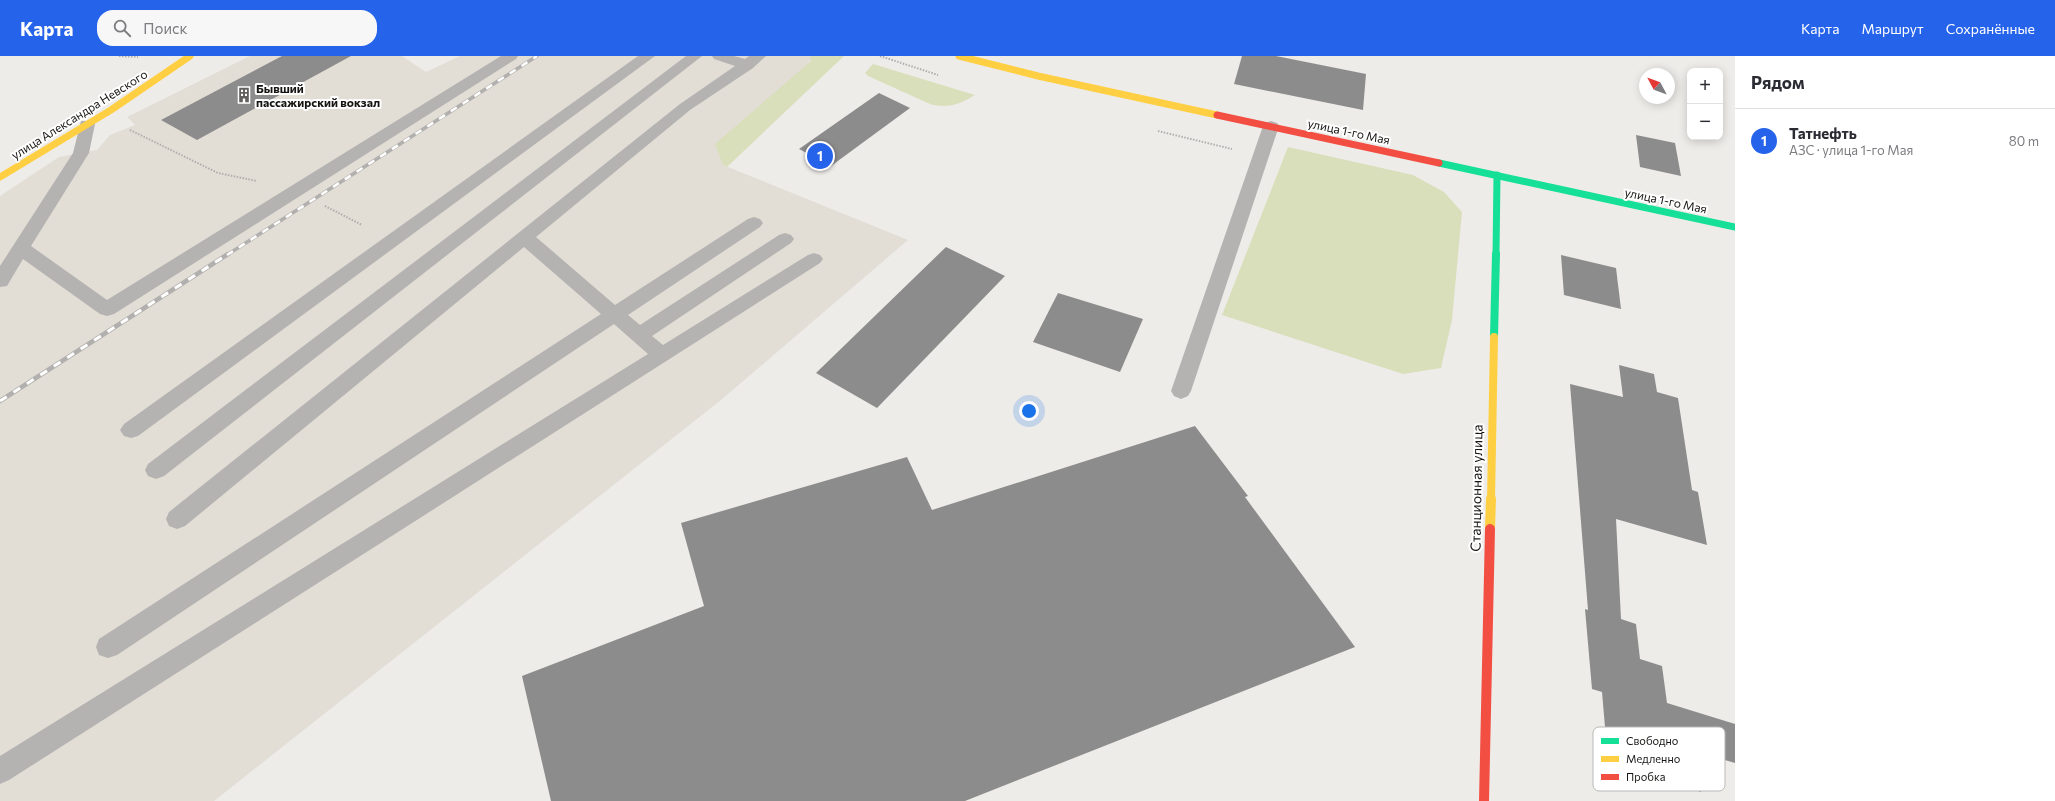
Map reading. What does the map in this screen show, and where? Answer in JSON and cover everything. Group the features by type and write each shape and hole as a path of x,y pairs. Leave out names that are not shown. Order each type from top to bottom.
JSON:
{"street":[{"name":"улица Александра Невского","path":"0,177 111,110 190,56"},
{"name":"улица 1-го Мая","path":"959,56 1038,76 1735,227"},
{"name":"Станционная улица","path":"1484,801 1497,175"}],"lane":[{"path":"21,248 107,309 297,192 510,56"},
{"path":"131,430 648,56"},
{"path":"156,470 695,56"},
{"path":"719,56 754,61"},
{"path":"176,519 685,107 754,61"},
{"path":"0,281 81,153 87,124"},
{"path":"1181,391 1271,126"},
{"path":"108,647 754,223"},
{"path":"524,237 662,355"},
{"path":"639,335 785,239"},
{"path":"0,771 814,259"}],"path":[{"path":"111,110 127,128 218,173 290,188 362,225"}],"shaded area":[{"path":"250,56 402,56 426,72 460,56 810,56 811,60 723,165 908,240 721,400 214,801 0,801 0,196 59,157 97,150 110,135 135,125 127,117"}],"green space":[{"path":"810,56 844,56 727,167 723,165 715,144 811,61"},
{"path":"873,64 975,95 954,105 942,106 930,104 868,76 865,73"},
{"path":"1288,147 1413,175 1444,192 1462,212 1452,320 1441,368 1403,374 1222,315"}],"building":[{"name":"Бывший пассажирский вокзал","path":"282,56 351,56 197,140 161,120"},
{"path":"1242,56 1276,56 1366,74 1363,110 1234,84"},
{"path":"879,93 910,108 831,166 799,149"},
{"path":"1636,135 1675,143 1681,176 1640,167"},
{"path":"946,247 1005,276 877,408 816,373"},
{"path":"1561,255 1616,268 1621,309 1564,295"},
{"path":"1058,293 1143,319 1120,372 1033,342"},
{"path":"1619,365 1654,374 1657,392 1678,398 1692,490 1698,492 1707,545 1616,519 1621,619 1636,624 1640,659 1662,666 1667,703 1735,724 1735,763 1725,760 1725,727 1605,727 1602,692 1592,689 1585,609 1588,610 1570,384 1623,397"},
{"path":"1195,426 1248,496 1245,497 1355,647 965,801 551,801 522,676 704,606 681,523 907,457 932,510"}],"railway":[{"path":"227,255 537,56"},
{"path":"0,401 228,254"}],"traffic: fast":[{"path":"1439,163 1735,227"},
{"path":"1494,337 1497,175"}],"traffic: slow":[{"path":"0,177 111,110 190,56"},
{"path":"959,56 1038,76 1217,115"},
{"path":"1490,529 1494,337"}],"traffic: jam":[{"path":"1217,115 1439,163"},
{"path":"1484,801 1490,529"}],"place":[{"name":"Бывший пассажирский вокзал","path":"244,95"},
{"name":"Татнефть","path":"820,156"}]}
